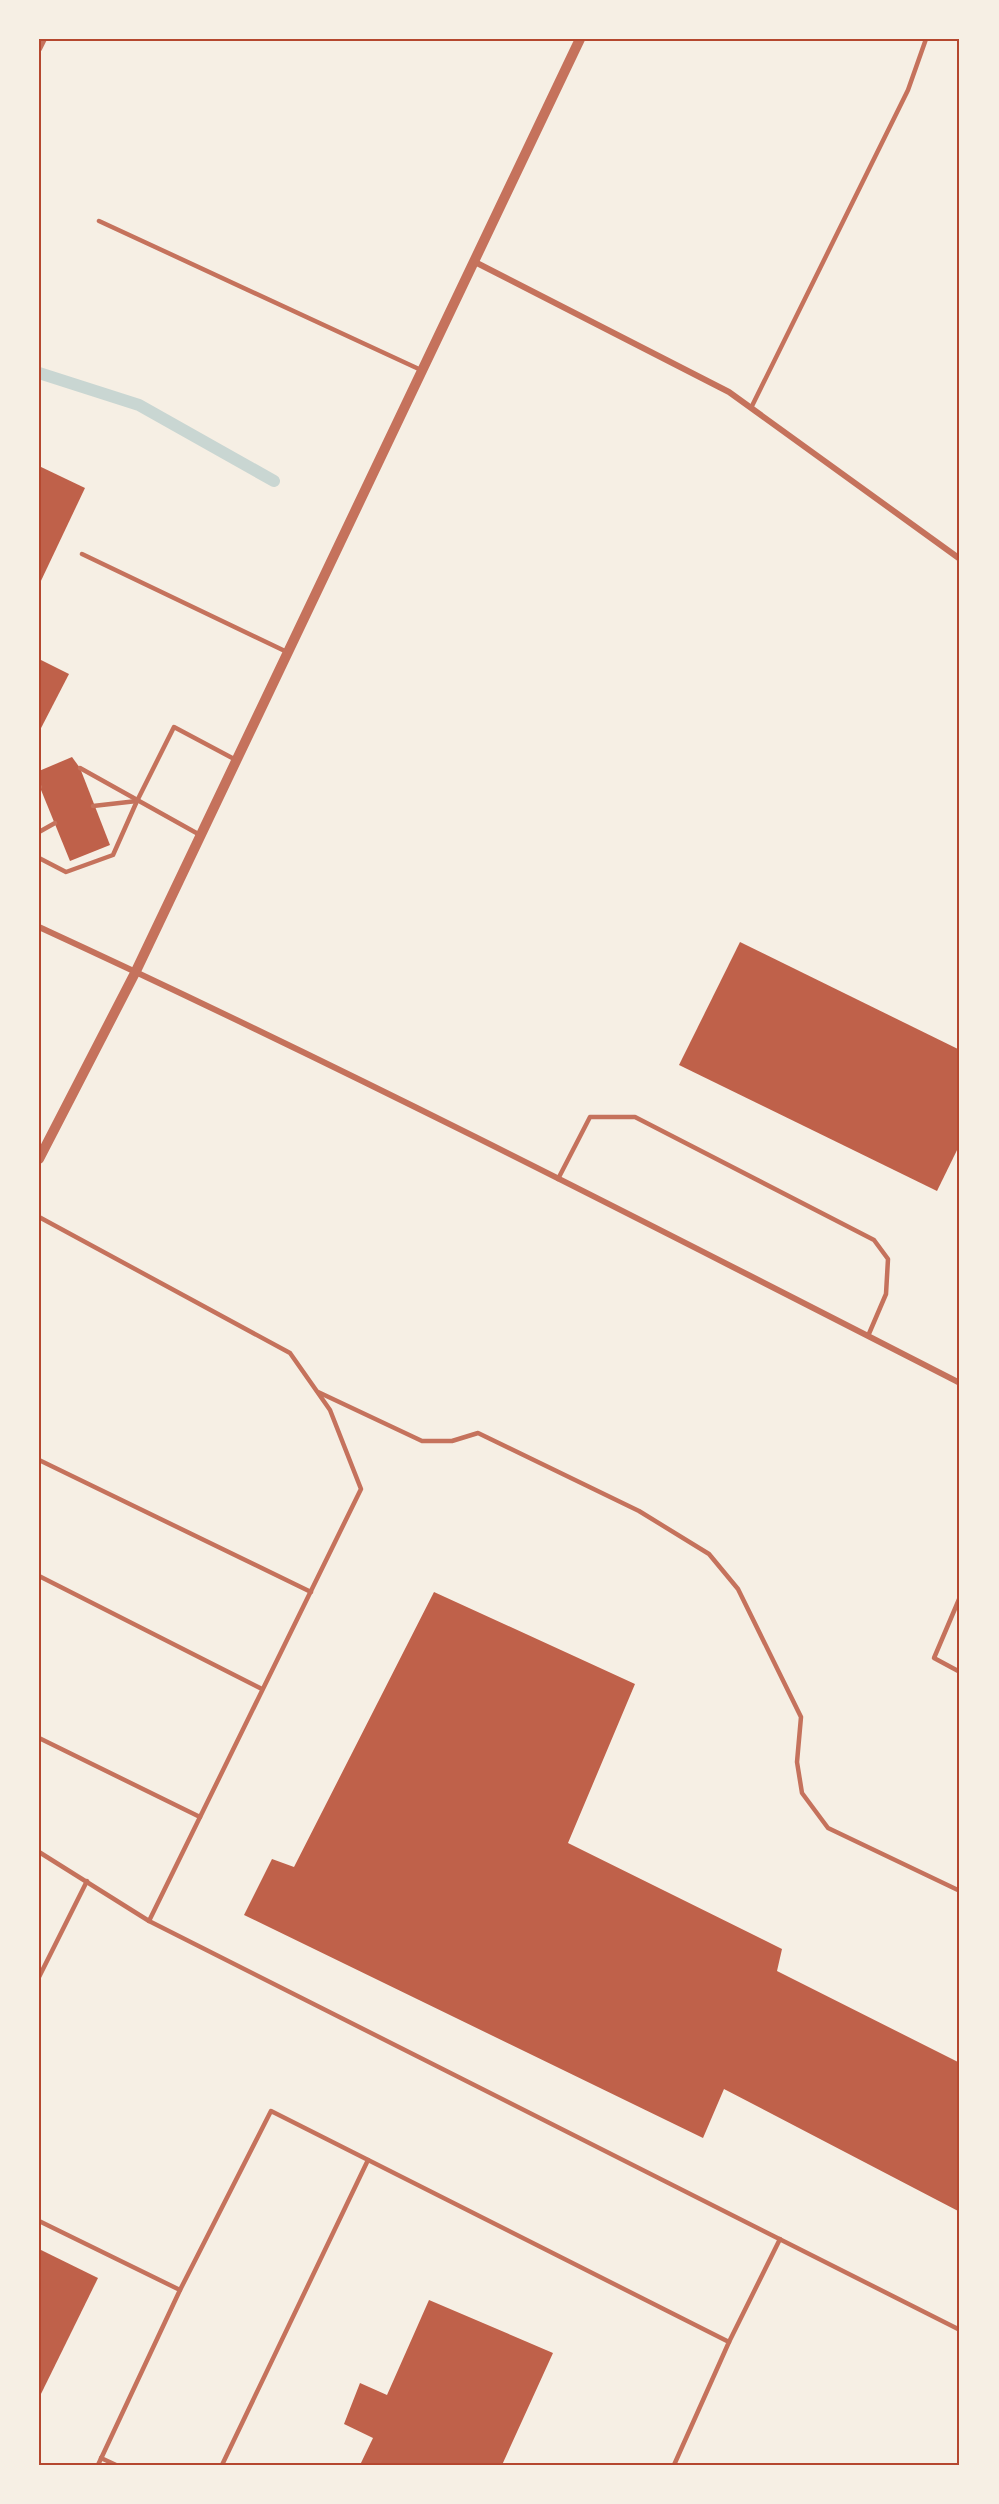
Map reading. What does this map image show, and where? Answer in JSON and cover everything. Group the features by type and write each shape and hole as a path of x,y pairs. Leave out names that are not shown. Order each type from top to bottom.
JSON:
{"street":[{"path":"39,49 44,39"},
{"path":"39,1159 136,971 472,261 580,39"},
{"path":"472,261 729,392 960,559"},
{"path":"39,927 136,971 558,1179 960,1383"}],"lane":[{"path":"751,408 908,90 926,39"},
{"path":"99,221 421,370"},
{"path":"82,554 287,652"},
{"path":"39,858 66,872 113,855 174,727 236,760"},
{"path":"80,768 200,835"},
{"path":"93,806 137,801"},
{"path":"39,832 55,823"},
{"path":"558,1179 590,1117 635,1117 874,1240 888,1258 886,1294 868,1336"},
{"path":"39,1217 290,1353 330,1410 361,1489 149,1921"},
{"path":"317,1391 422,1441 452,1441 478,1434 639,1511 709,1554 738,1589 801,1718 797,1762 802,1794 828,1828 960,1891"},
{"path":"39,1460 311,1592"},
{"path":"39,1576 262,1689"},
{"path":"960,1597 934,1658 960,1672"},
{"path":"39,1738 200,1817"},
{"path":"39,1852 149,1921 960,2330"},
{"path":"39,1977 87,1881"},
{"path":"98,2465 180,2290 271,2112 729,2342"},
{"path":"222,2465 368,2160"},
{"path":"39,2221 180,2290"},
{"path":"674,2465 729,2342 780,2239"},
{"path":"101,2458 116,2465"}],"building":[{"path":"39,466 85,488 39,585"},
{"path":"39,659 69,674 39,732"},
{"path":"72,757 80,768 110,845 70,861 39,785 39,771"},
{"path":"740,942 960,1050 960,1144 937,1191 679,1065"},
{"path":"434,1592 635,1684 568,1843 782,1949 777,1971 960,2063 960,2212 724,2089 703,2138 244,1915 272,1859 294,1867"},
{"path":"39,2249 98,2278 39,2398"},
{"path":"429,2300 553,2353 502,2465 360,2465 373,2438 344,2424 360,2383 387,2395"}],"waterway":[{"path":"39,373 139,405 274,481"}]}
